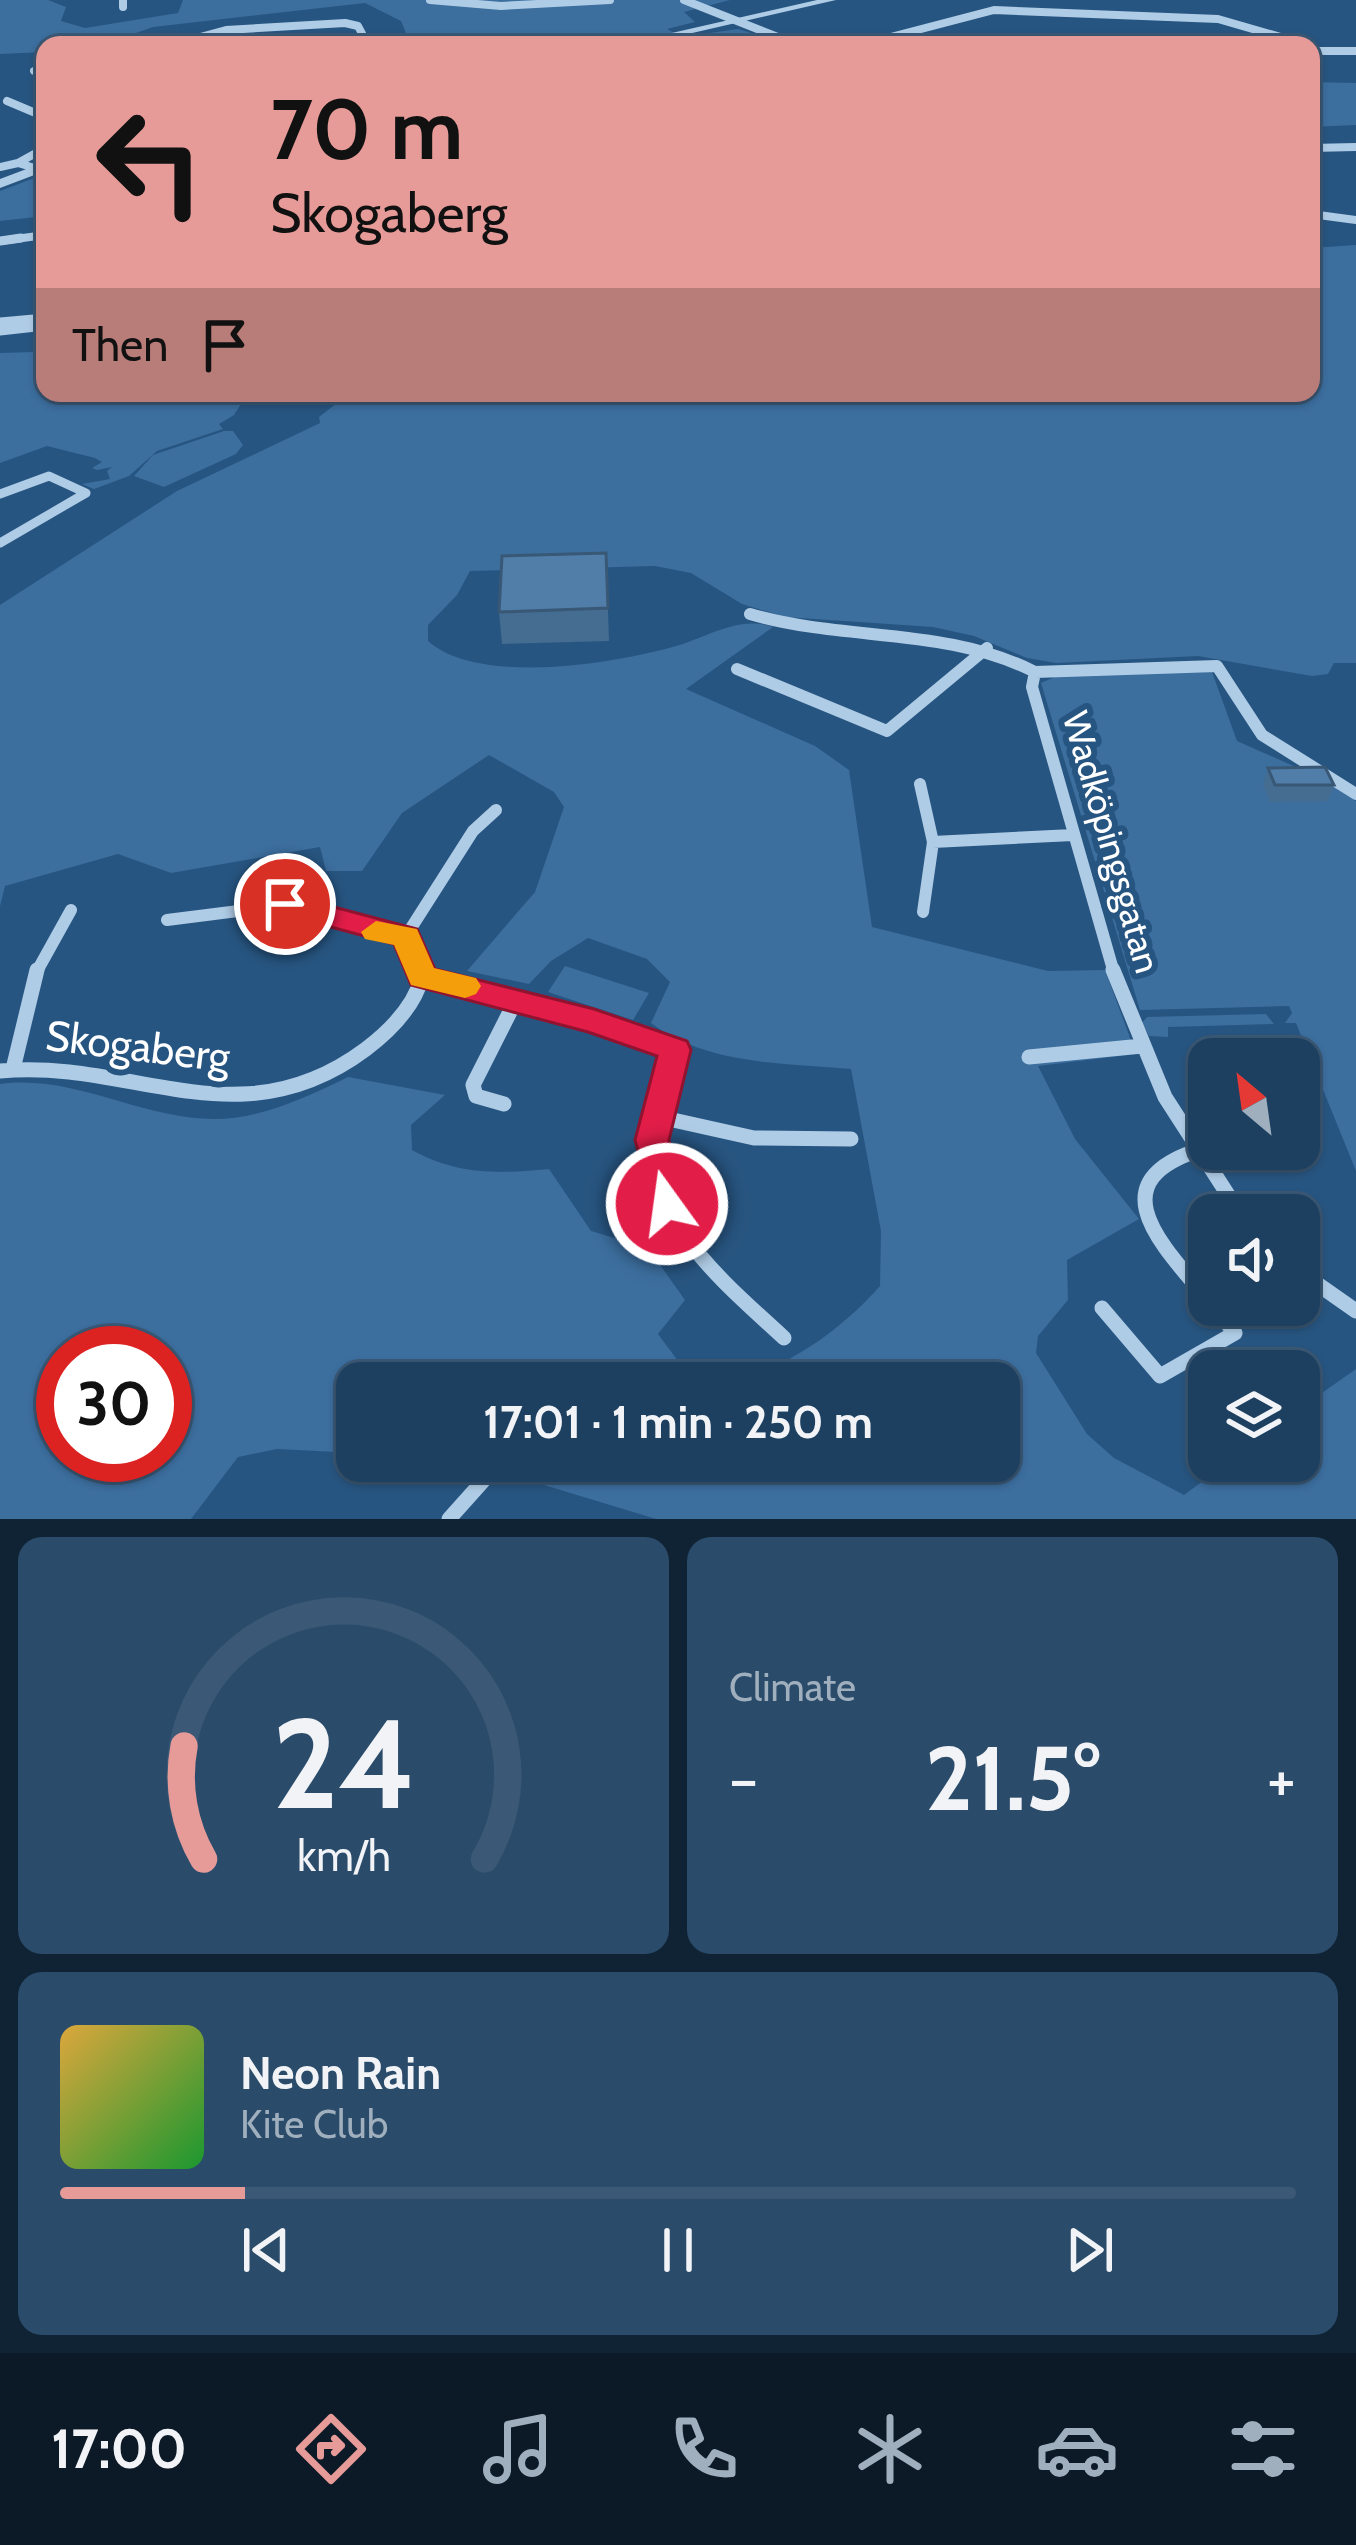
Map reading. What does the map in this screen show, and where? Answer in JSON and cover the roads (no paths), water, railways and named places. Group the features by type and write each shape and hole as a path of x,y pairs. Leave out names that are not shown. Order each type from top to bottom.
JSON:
{"street":[{"path":"430,0 515,6 610,0"},
{"path":"684,0 777,36"},
{"path":"668,36 831,0"},
{"path":"894,36 994,10 1218,19 1274,36"},
{"path":"203,36 228,29 349,23 358,26 363,36"},
{"path":"1320,50 1356,51"},
{"path":"7,101 36,114"},
{"path":"1320,148 1356,147"},
{"path":"0,167 36,153"},
{"path":"18,163 36,166"},
{"path":"0,184 36,169"},
{"path":"1320,215 1356,220"},
{"path":"0,241 36,236"},
{"path":"0,327 36,323"},
{"path":"0,494 49,476 86,493 63,511 0,544"},
{"path":"750,614 780,625 928,633 987,648 1035,672"},
{"path":"737,669 887,731 987,648"},
{"name":"Wadköpingsgatan","path":"1188,1131 1142,1046 1073,835 1032,686 1035,672 1217,666 1262,735 1356,794"},
{"path":"920,784 933,842 923,912"},
{"path":"406,936 434,885 473,831 496,810"},
{"path":"933,842 1073,835"},
{"path":"167,920 285,904 406,936"},
{"name":"Skogaberg","path":"71,910 42,946 6,1070 211,1097 303,1084 357,1059 406,1009 422,977"},
{"path":"406,936 422,977 515,1000 675,1050 652,1140 662,1192 696,1256 784,1338"},
{"path":"504,1104 476,1096 473,1085 515,1000"},
{"path":"1029,1057 1142,1046"},
{"path":"655,1116 754,1138 851,1139"},
{"path":"1188,1153 1159,1163 1147,1179 1144,1206 1156,1236 1188,1275"},
{"path":"1320,1286 1356,1311"},
{"path":"1102,1308 1160,1376 1235,1333 1229,1326"},
{"path":"449,1519 482,1482"}]}
